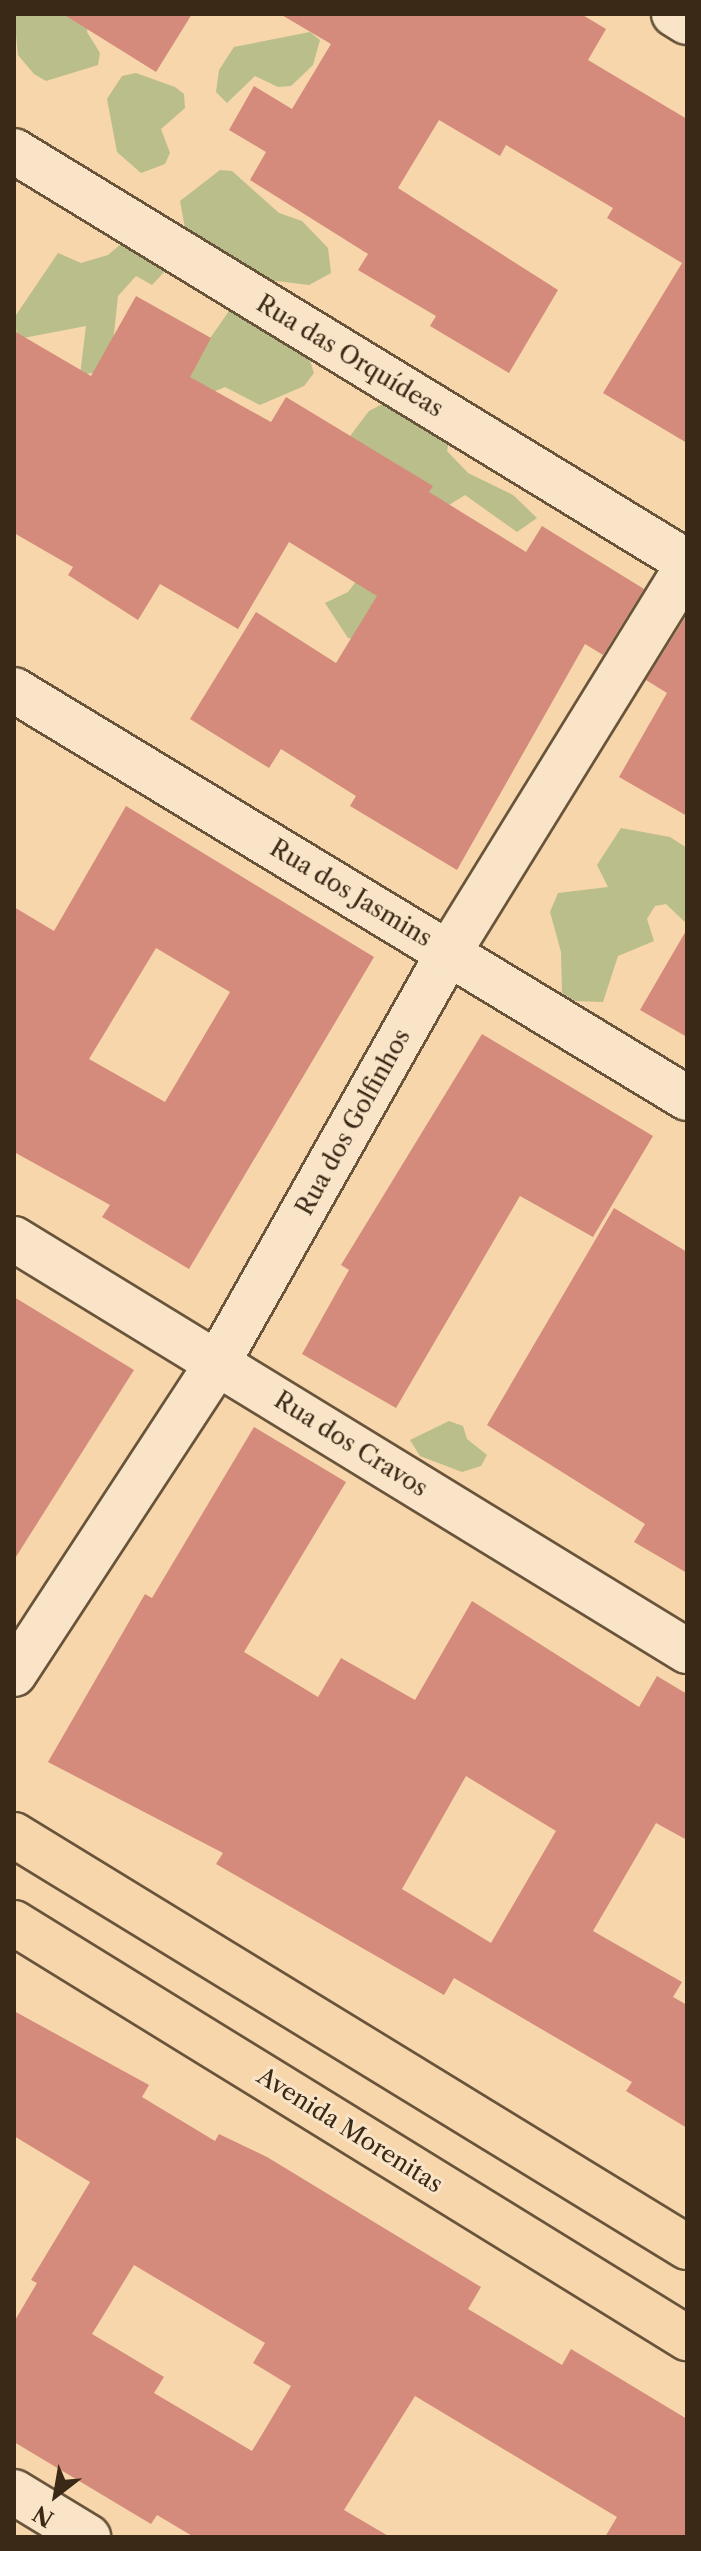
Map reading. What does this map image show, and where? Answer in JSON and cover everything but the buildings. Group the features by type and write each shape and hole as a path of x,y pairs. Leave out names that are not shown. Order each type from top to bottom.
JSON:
{"main road":[{"path":"14,1835 687,2247"},
{"name":"Avenida Morenitas","path":"14,1923 687,2338"}],"street":[{"path":"674,14 687,22"},
{"name":"Rua das Orquídeas","path":"14,151 687,564"},
{"name":"Rua dos Golfinhos","path":"14,1674 218,1362 449,952 687,564"},
{"name":"Rua dos Jasmins","path":"14,690 687,1098"},
{"name":"Rua dos Cravos","path":"14,1239 687,1651"},
{"path":"14,2492 88,2537"}],"green space":[{"path":"14,14 90,14 87,32 100,53 98,65 46,81 34,74 18,55"},
{"path":"310,32 320,40 313,65 291,86 278,87 255,76 227,103 216,92 219,70 234,47"},
{"path":"136,73 175,87 184,94 185,108 161,129 170,153 165,164 141,173 117,152 107,99 122,76"},
{"path":"220,170 232,171 279,213 302,221 328,248 331,273 309,285 269,280 219,262 187,239 180,201"},
{"path":"121,244 142,244 165,271 152,285 136,276 118,296 110,370 80,375 86,326 18,339 14,318 58,253 81,263 108,255"},
{"path":"231,308 307,352 314,373 304,386 260,405 225,387 198,398 182,379"},
{"path":"439,381 456,408 447,451 468,473 513,495 537,518 517,532 465,495 441,510 344,444 369,411 386,402 402,413"},
{"path":"386,542 415,648 348,638 325,603 348,592"},
{"path":"621,828 670,837 687,848 687,924 666,904 655,906 647,919 654,941 618,956 603,1002 575,1001 562,993 561,952 550,912 558,893 608,887 597,865"},
{"path":"449,1421 463,1426 467,1439 487,1455 481,1466 462,1472 420,1456 410,1440"}]}
